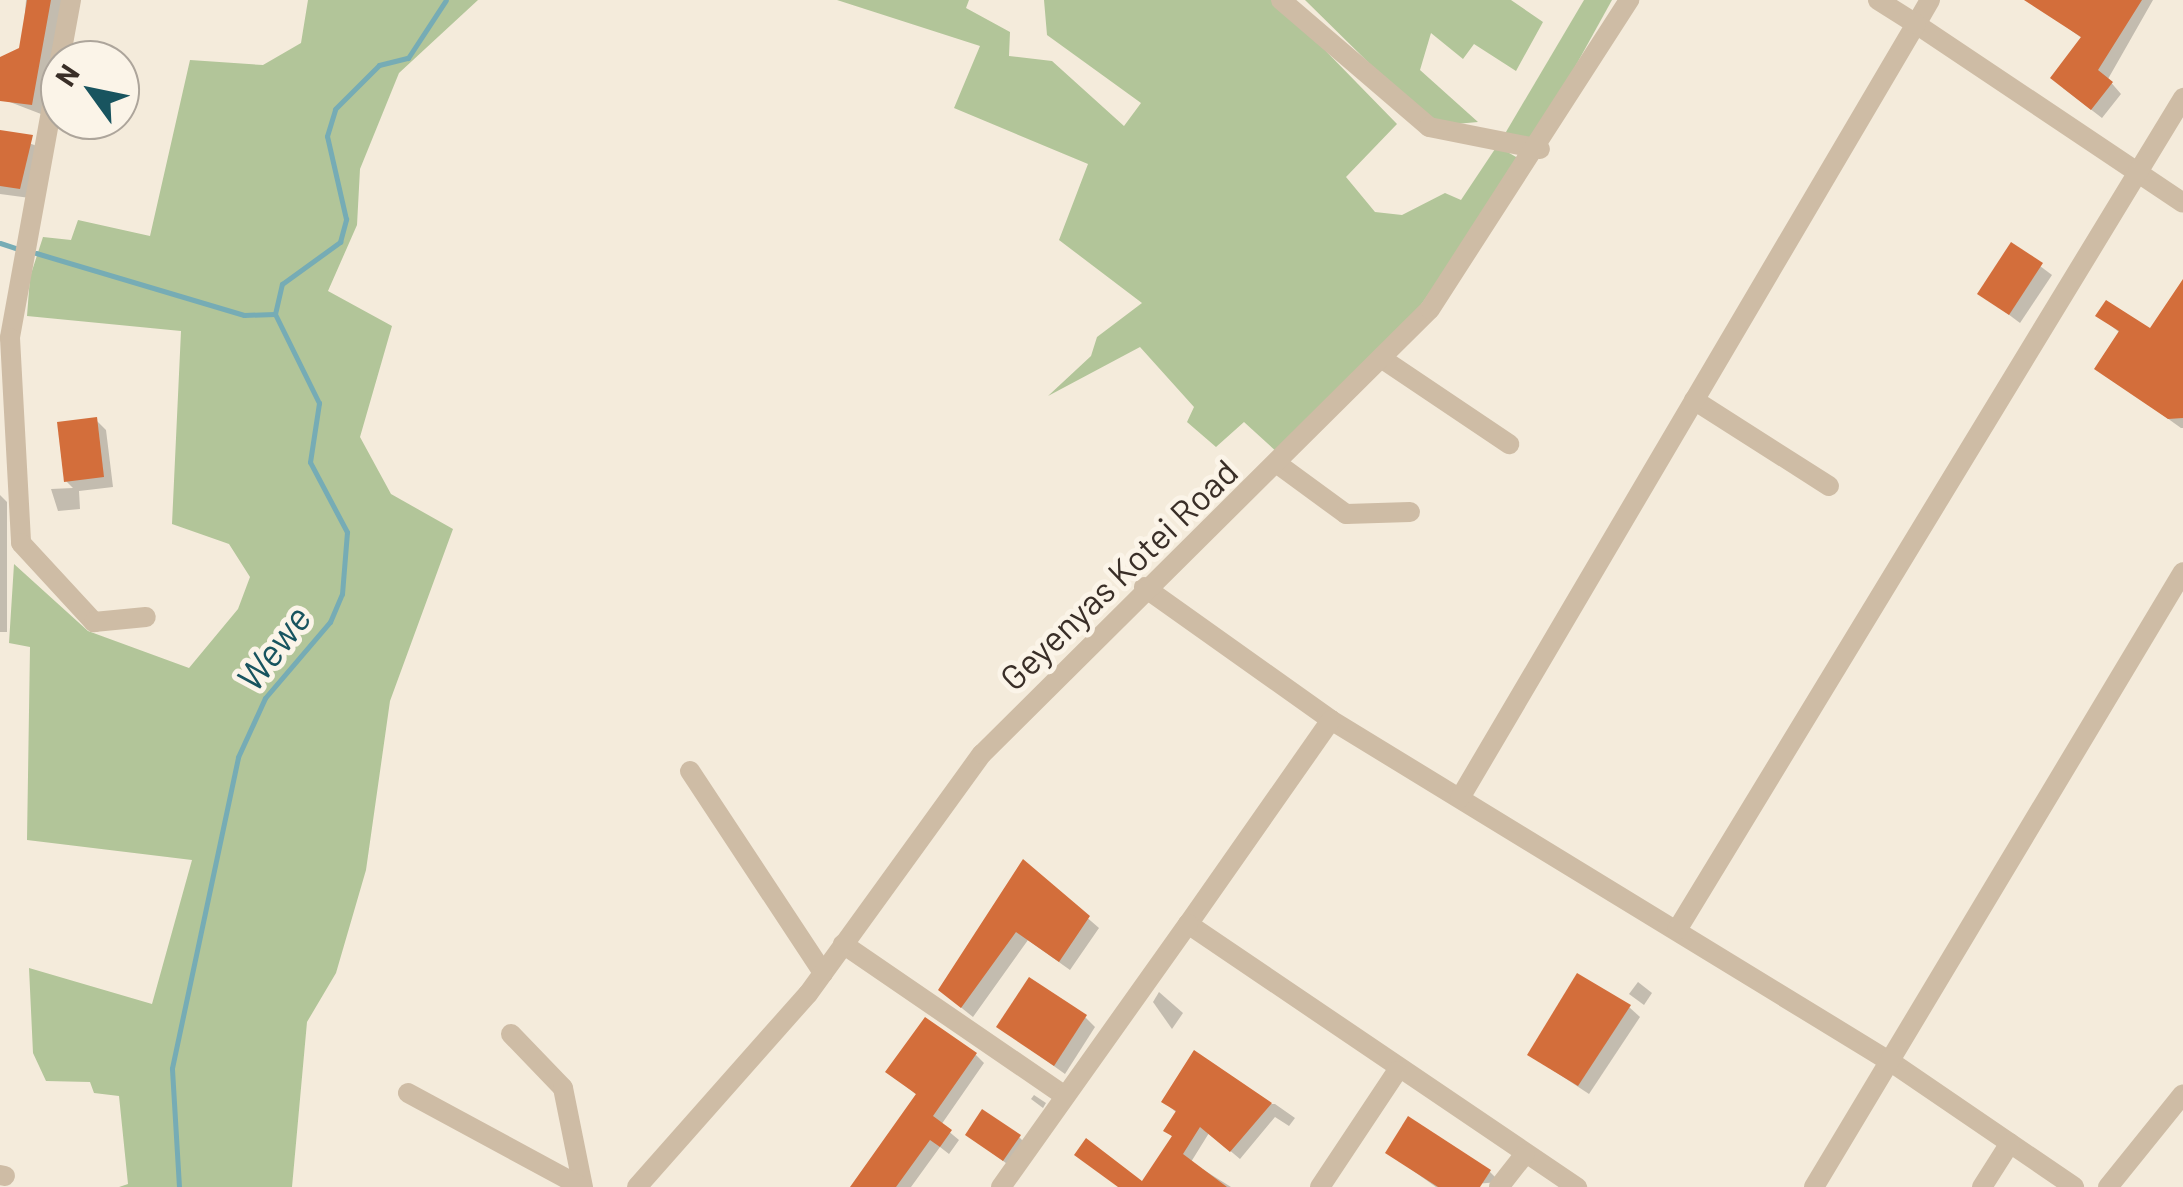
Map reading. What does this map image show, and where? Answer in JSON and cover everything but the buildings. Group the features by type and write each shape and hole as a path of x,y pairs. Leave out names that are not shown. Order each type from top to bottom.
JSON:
{"street":[{"path":"63,40 70,0"},
{"path":"1281,0 1415,119 1540,149"},
{"name":"Geyenyas Kotei Road","path":"637,1187 823,972 982,754 1144,587 1279,465 1384,360 1456,275 1540,149 1629,0"},
{"path":"1878,0 2183,202"},
{"path":"1460,798 1930,0"},
{"path":"1677,930 2183,98"},
{"path":"46,140 10,338 20,542 94,622 146,617"},
{"path":"1384,360 1509,444"},
{"path":"1694,400 1829,486"},
{"path":"1279,465 1346,514 1410,512"},
{"path":"1814,1187 1894,1064 2175,602 2183,572"},
{"path":"1144,587 1331,720 1894,1064 2074,1187"},
{"path":"1001,1187 1331,720"},
{"path":"690,771 823,972"},
{"path":"1188,924 1397,1071 1577,1187"},
{"path":"843,944 1065,1096"},
{"path":"511,1034 562,1088 582,1187"},
{"path":"1320,1187 1397,1071"},
{"path":"408,1093 582,1187"},
{"path":"2108,1187 2183,1094"},
{"path":"1982,1187 2010,1143"},
{"path":"1499,1187 1525,1154"}],"green space":[{"path":"308,0 478,0 399,73 360,169 357,225 328,291 392,326 360,437 391,494 453,529 390,701 366,870 336,973 307,1022 292,1187 119,1187 128,1184 119,1096 94,1093 90,1082 46,1081 33,1053 29,968 152,1004 192,860 27,840 30,647 9,643 14,564 88,631 189,668 238,609 250,577 229,544 172,524 181,331 27,316 30,277 43,237 71,240 78,220 150,236 190,60 263,65 301,43"},
{"path":"837,0 969,0 966,8 1010,32 1009,56 1052,61 1124,126 1141,103 1047,35 1044,0 1276,0 1397,124 1346,177 1375,212 1402,215 1445,193 1461,200 1497,146 1523,161 1413,316 1279,454 1244,422 1216,447 1187,422 1194,407 1140,347 1048,396 1091,356 1097,337 1142,303 1059,240 1088,164 954,108 980,46"},
{"path":"1305,0 1511,0 1543,22 1516,71 1474,44 1463,59 1431,33 1420,70 1478,122 1433,126"},
{"path":"1584,0 1612,0 1535,137 1503,137"}],"waterway":[{"name":"Wewe","path":"179,1187 172,1068 238,757 265,698 330,622 342,594 347,532 310,462 319,403 275,314 282,284 340,242 346,219 327,136 335,109 379,65 408,58 446,0"},
{"path":"0,243 21,250"},
{"path":"36,253 244,315 275,314"}]}
